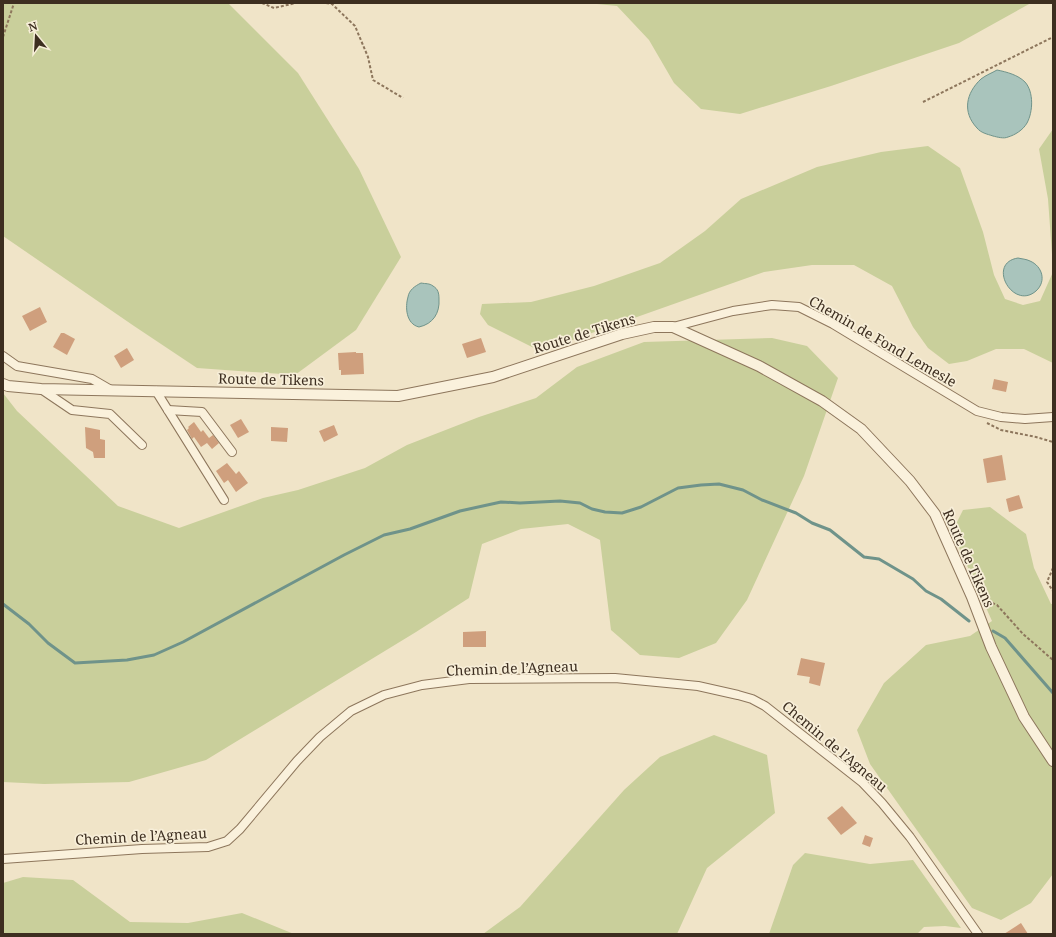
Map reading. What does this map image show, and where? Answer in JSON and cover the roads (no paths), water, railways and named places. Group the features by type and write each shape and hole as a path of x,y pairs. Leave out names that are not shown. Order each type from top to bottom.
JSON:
{"street":[{"name":"Chemin de Fond Lemesle","path":"673,327 733,311 772,305 799,307 833,324 977,411 1001,417 1053,417"},
{"name":"Route de Tikens","path":"3,384 8,386 41,389 398,396 493,377 622,334 654,327 673,327 759,366 822,401 861,429 910,481 935,514 972,597 991,647 1024,717 1053,761"},
{"path":"3,356 17,366 92,379 111,390"},
{"path":"41,389 72,410 110,414 142,445"},
{"path":"156,391 224,500"},
{"path":"168,410 202,412 232,452"},
{"name":"Chemin de l’Agneau","path":"3,859 134,849 208,847 227,841 240,829 297,761 320,737 351,711 384,695 422,685 469,679 615,678 698,686 738,695 765,706 862,782 882,803 910,837 978,934"}],"water":[{"path":"997,70 1019,77 1025,82 1030,91 1032,102 1027,123 1019,132 1005,138 1000,138 980,131 972,122 968,109 969,96 976,84 981,79"},
{"path":"1018,258 1034,263 1038,266 1042,274 1039,287 1036,291 1027,296 1019,295 1012,291 1006,284 1004,276 1004,268 1009,262"},
{"path":"421,283 430,284 436,288 439,295 439,304 437,313 432,321 419,327 409,319 407,301 411,290"}],"waterway":[{"path":"3,604 29,624 48,643 75,663 127,660 154,655 183,642 384,535 410,529 460,511 501,502 520,503 560,501 580,503 592,509 605,512 622,513 641,507 678,488 719,484 743,490 762,500 796,513 812,523 830,530 864,557 879,559 913,579 926,591 941,599 969,621"},
{"path":"993,631 1005,638 1053,693"}]}
